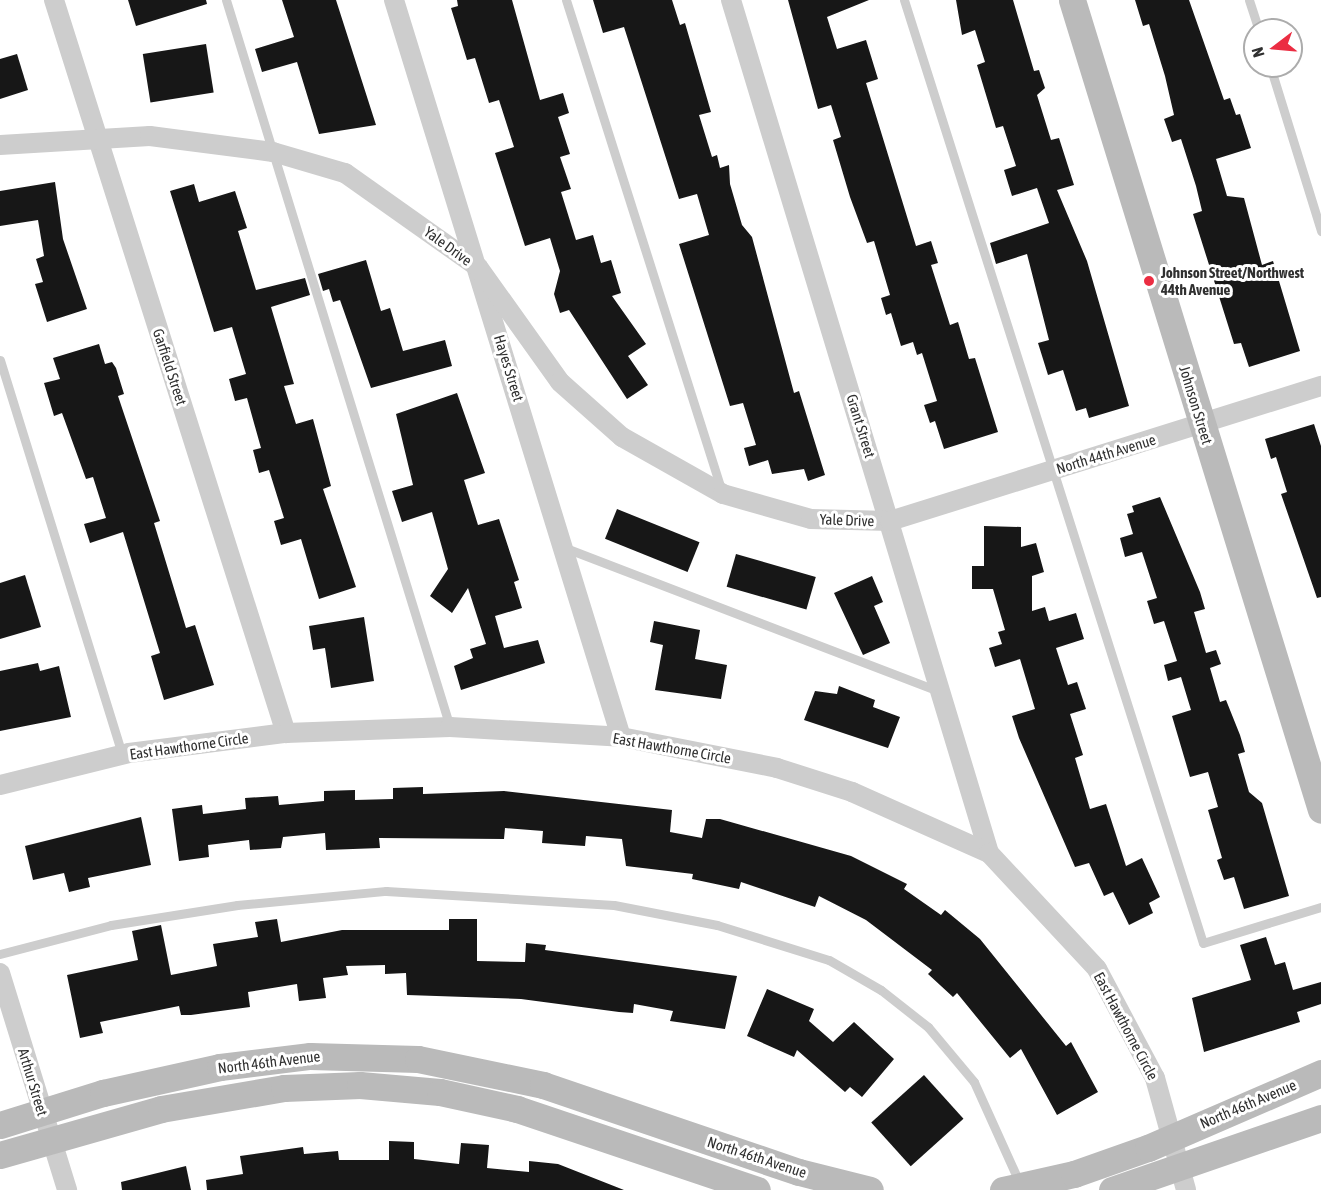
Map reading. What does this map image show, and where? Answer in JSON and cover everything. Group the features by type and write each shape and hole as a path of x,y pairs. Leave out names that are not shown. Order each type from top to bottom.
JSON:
{"street":[{"name":"Garfield Street","path":"54,0 286,733"},
{"name":"Hayes Street","path":"394,0 621,737"},
{"name":"Grant Street","path":"731,0 891,521 989,853"},
{"name":"Johnson Street","path":"1072,0 1321,810"},
{"name":"Yale Drive","path":"0,145 150,136 273,152 345,173 478,267 560,382 622,437 723,494 811,519 891,521"},
{"name":"North 44th Avenue","path":"891,521 1321,386"},
{"name":"East Hawthorne Circle","path":"0,785 122,755 286,733 450,727 621,737 777,768 852,792 989,853 1097,969 1155,1078 1175,1136 1183,1179"},
{"name":"Arthur Street","path":"0,972 67,1190"},
{"name":"North 46th Avenue","path":"0,1125 41,1110 182,1075 310,1056 418,1059 543,1085 799,1172 870,1190"},
{"name":"North 46th Avenue","path":"1012,1188 1074,1174 1175,1136 1321,1072"},
{"path":"535,1115 543,1085"},
{"name":"North 46th Avenue","path":"0,1155 50,1138 161,1109 317,1086 440,1092 535,1115 757,1190"},
{"path":"1112,1190 1183,1179 1321,1118"}],"lane":[{"path":"226,0 450,727"},
{"path":"567,0 723,494"},
{"path":"904,0 1051,471 1203,943 1321,907"},
{"path":"1249,0 1255,18"},
{"path":"1274,78 1321,231"},
{"path":"0,360 122,755"},
{"path":"563,547 941,691"},
{"path":"0,954 111,925 237,905 386,891 614,905 717,925 829,960 881,990 928,1027 974,1082 1012,1188"}],"building":[{"path":"128,0 206,0 207,4 136,26"},
{"path":"282,0 336,0 376,125 319,134 297,62 262,72 255,49 294,37"},
{"path":"457,0 512,0 540,100 563,93 569,113 558,117 570,154 560,157 571,189 561,192 576,240 593,235 601,263 611,260 621,293 612,296 646,344 628,356 648,385 627,399 569,310 560,313 554,294 560,271 550,238 525,246 495,153 514,147 499,100 489,103 475,58 467,60 451,8 458,6"},
{"path":"593,0 672,0 680,25 685,23 711,112 699,115 712,157 717,155 720,168 729,165 730,184 742,225 752,237 794,393 799,391 825,475 808,481 804,469 772,474 768,460 749,466 744,448 756,445 743,403 730,406 679,244 709,235 697,194 679,199 624,27 603,33"},
{"path":"788,0 869,0 827,17 837,49 866,40 878,79 866,83 916,246 931,241 938,263 931,265 950,325 958,322 969,359 975,358 998,432 944,449 935,421 930,423 924,405 937,401 922,353 917,355 913,342 901,346 891,313 886,315 881,298 890,295 874,241 867,243 850,197 833,140 841,137 831,105 818,109"},
{"path":"956,0 1013,0 1034,71 1039,70 1045,88 1037,95 1051,140 1059,138 1074,185 1057,190 1087,261 1129,406 1089,418 1086,408 1076,411 1063,370 1048,375 1038,343 1049,340 1027,254 996,264 990,243 1049,223 1037,188 1012,196 1004,170 1016,166 1003,126 996,128 977,65 985,62 975,30 962,35"},
{"path":"1135,0 1189,0 1224,100 1230,98 1236,115 1240,114 1251,148 1216,159 1227,196 1244,198 1262,265 1273,261 1300,351 1249,367 1241,343 1234,344 1193,214 1202,211 1196,186 1181,139 1172,142 1164,119 1174,115 1165,76 1149,24 1143,26"},
{"path":"206,44 214,92 150,102 143,54"},
{"path":"17,54 28,90 0,99 0,59"},
{"path":"55,182 63,239 87,309 47,322 35,284 43,282 36,259 44,256 38,220 0,226 0,191"},
{"path":"194,184 199,202 235,191 247,228 238,231 256,290 305,278 310,295 271,307 294,384 284,386 296,424 313,419 331,486 323,489 356,587 319,599 301,539 281,545 274,521 284,518 269,470 259,473 253,450 261,448 247,398 235,401 229,379 246,374 232,327 214,332 170,191"},
{"path":"366,260 381,311 390,308 403,351 445,340 452,366 371,388 340,300 333,302 329,289 323,291 318,274"},
{"path":"99,344 105,364 112,362 116,368 124,394 118,396 160,521 154,523 186,628 195,625 214,685 164,700 151,656 160,653 123,532 90,543 84,524 106,518 93,477 86,479 62,413 54,416 44,383 60,379 53,358"},
{"path":"457,393 485,473 464,480 478,525 499,519 519,580 514,582 522,608 495,616 504,648 538,640 545,663 461,690 454,666 473,658 470,649 486,644 468,588 452,613 430,596 448,569 432,512 402,522 392,491 413,485 396,414"},
{"path":"1314,424 1321,446 1321,597 1317,598 1281,494 1287,492 1276,457 1271,459 1265,439"},
{"path":"1160,497 1200,592 1205,609 1194,612 1206,653 1216,650 1221,664 1210,668 1220,702 1226,700 1240,735 1245,752 1238,754 1249,792 1262,803 1289,896 1244,909 1234,877 1224,880 1217,860 1222,858 1208,810 1218,807 1208,772 1190,777 1172,716 1191,710 1181,677 1168,681 1164,665 1177,661 1164,621 1154,624 1147,601 1157,598 1142,552 1125,557 1120,538 1133,534 1127,514 1134,512 1132,506"},
{"path":"617,509 700,542 688,572 605,539"},
{"path":"984,526 1021,527 1021,547 1036,543 1044,572 1032,576 1032,611 1045,607 1049,621 1076,613 1084,639 1056,648 1068,685 1077,682 1086,709 1070,714 1083,755 1075,758 1090,809 1106,804 1126,866 1142,858 1160,897 1149,903 1153,913 1129,925 1113,892 1104,896 1089,863 1075,867 1019,738 1012,716 1035,709 1020,659 995,667 989,648 1002,644 998,632 1005,630 993,589 972,589 972,566 984,566"},
{"path":"736,554 816,577 806,610 727,587"},
{"path":"25,575 41,627 0,639 0,583"},
{"path":"872,576 883,602 874,606 890,643 863,655 834,593"},
{"path":"364,617 374,681 331,688 325,648 313,650 309,626"},
{"path":"654,621 700,630 695,659 727,665 721,699 655,690 663,645 650,642"},
{"path":"38,663 40,671 59,666 71,717 0,731 0,671"},
{"path":"839,686 875,700 873,707 900,717 888,748 804,720 815,691 837,694"},
{"path":"423,787 423,794 504,791 672,810 670,832 702,838 706,819 720,819 851,856 907,884 904,889 941,915 945,910 980,939 1066,1046 1071,1042 1098,1092 1057,1115 1021,1049 1010,1058 957,993 953,997 928,974 932,970 866,920 819,896 815,907 741,882 739,889 692,879 693,874 626,866 622,839 586,836 585,846 542,843 543,831 505,828 504,839 379,838 380,848 326,850 325,833 283,837 281,848 250,850 249,840 208,845 209,857 179,861 172,809 202,805 203,814 246,809 245,798 278,796 279,805 324,801 324,791 355,790 355,800 393,799 393,788"},
{"path":"141,817 151,865 88,878 90,887 69,892 64,873 33,880 25,846"},
{"path":"277,919 281,942 342,930 449,930 449,919 477,919 477,961 525,962 526,943 546,945 545,950 737,976 725,1029 670,1021 673,1011 634,1004 633,1013 521,999 407,995 406,973 385,974 385,965 346,966 348,975 323,978 326,998 299,1001 297,984 248,992 250,1007 181,1015 179,1006 100,1022 103,1033 80,1038 67,975 138,960 132,931 161,925 171,975 217,966 213,944 258,937 255,922"},
{"path":"1266,937 1275,965 1285,962 1293,990 1321,982 1321,1004 1297,1012 1300,1022 1204,1052 1192,998 1251,980 1240,945"},
{"path":"767,989 814,1009 809,1021 833,1042 854,1022 894,1059 862,1097 850,1087 845,1092 797,1050 794,1057 747,1036"},
{"path":"924,1075 963,1119 911,1166 871,1123"},
{"path":"389,1141 414,1142 414,1159 459,1164 461,1143 489,1145 487,1168 529,1172 529,1161 558,1164 624,1190 207,1190 206,1180 243,1174 240,1156 303,1147 304,1154 338,1151 339,1160 389,1160"},
{"path":"186,1166 191,1190 122,1190 121,1182"}],"place":[{"name":"Johnson Street/Northwest 44th Avenue","path":"1149,281"}]}
